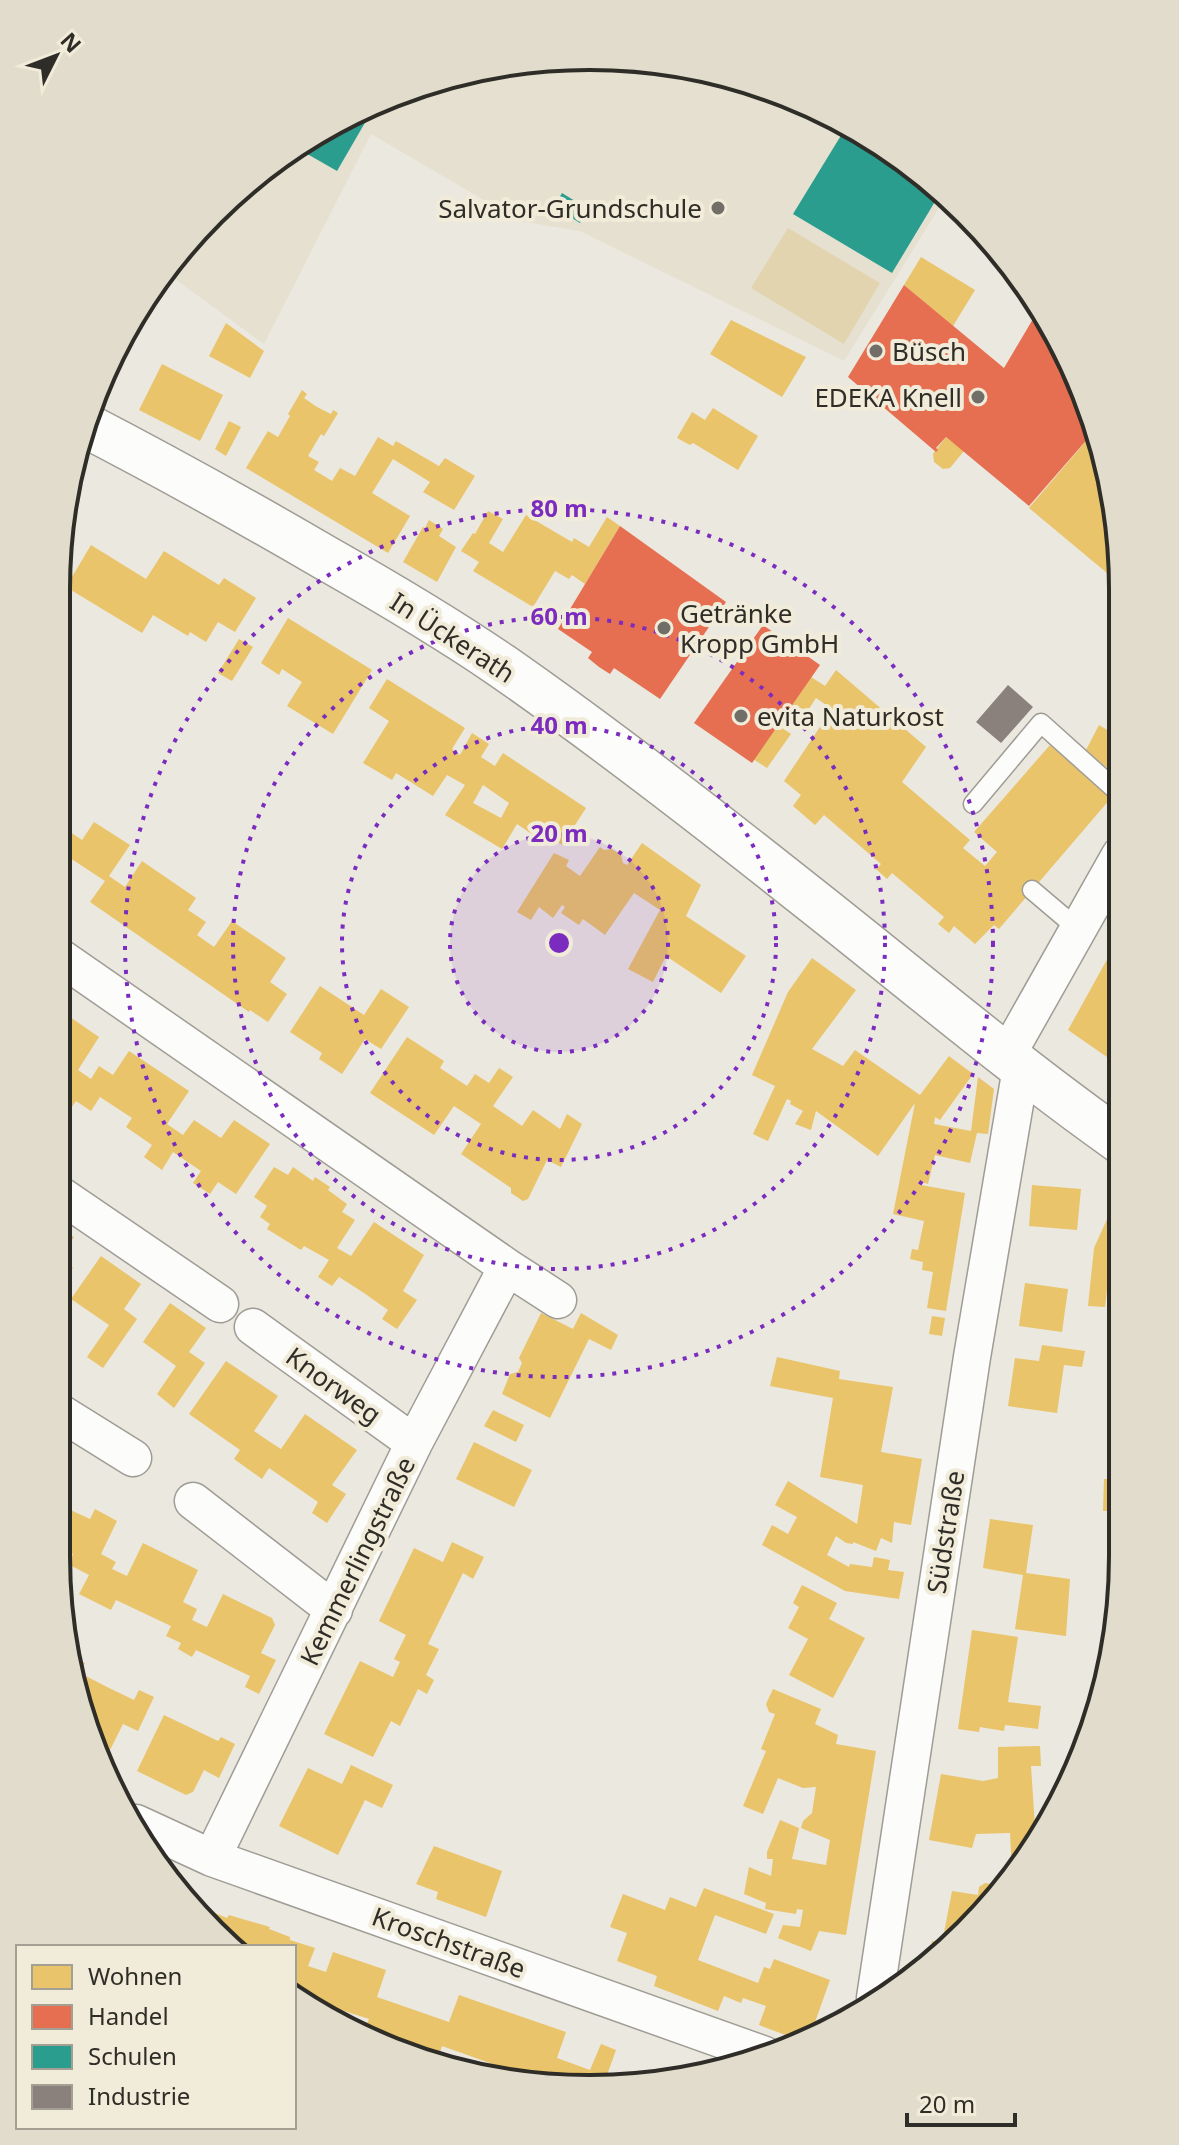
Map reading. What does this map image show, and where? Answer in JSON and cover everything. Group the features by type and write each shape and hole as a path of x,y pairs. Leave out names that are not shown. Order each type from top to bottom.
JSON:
{"main road":[{"name":"In Ückerath","path":"96,431 195,483 376,587 500,665 636,764 1014,1062 1109,1133"}],"street":[{"name":"Südstraße","path":"877,1988 1014,1062 1078,929 1109,874"},
{"path":"70,964 558,1300"},
{"path":"70,1202 220,1304"},
{"name":"Kemmerlingstraße","path":"212,1858 414,1443 507,1267"},
{"name":"Knorweg","path":"253,1327 414,1443"},
{"path":"70,1419 133,1458"},
{"path":"193,1501 334,1610"},
{"name":"Kroschstraße","path":"149,1829 212,1858 749,2049"}],"lane":[{"path":"973,804 1041,723 1109,784"},
{"path":"1032,890 1078,929"}],"shaded area":[{"name":"Salvator-Grundschule","path":"556,71 623,71 657,74 724,88 788,110 849,140 906,177 940,206 844,361 580,231 520,221 371,134 264,344 174,278 199,247 273,177 330,140 391,110 488,80"},
{"path":"788,228 880,283 844,344 751,288"}],"building: Wohnen":[{"path":"921,257 975,290 953,326 904,285"},
{"path":"731,320 806,357 782,397 710,354"},
{"path":"226,323 264,351 250,378 209,356"},
{"path":"162,364 223,395 200,441 139,410"},
{"path":"302,390 307,394 304,398 317,407 331,414 333,410 338,413 308,456 319,462 314,470 332,481 340,468 355,476 378,437 393,446 396,441 439,466 445,458 475,476 454,510 423,492 430,482 393,459 372,493 410,516 388,553 246,468 268,431 278,437"},
{"path":"713,408 758,436 738,470 693,443 690,445 677,438 692,412 705,420"},
{"path":"229,421 241,427 226,456 215,449"},
{"path":"946,437 964,451 950,468 943,469 934,462 933,454"},
{"path":"1086,440 1105,522 1109,574 1029,508"},
{"path":"488,511 503,519 489,543 503,552 526,515 572,542 574,538 589,547 607,517 620,526 585,584 572,575 569,579 555,571 533,607 473,571 479,562 461,551"},
{"path":"429,520 443,529 439,536 456,547 437,582 403,562"},
{"path":"91,545 146,579 164,551 219,585 224,578 256,598 235,632 218,622 206,642 190,632 188,636 153,615 142,633 70,589 70,580"},
{"path":"288,618 372,670 333,734 287,706 302,682 282,669 279,675 261,663"},
{"path":"239,639 253,647 232,681 218,673"},
{"path":"836,670 926,747 902,782 970,840 963,848 985,866 997,852 974,832 1050,745 1109,796 1109,800 999,929 994,925 975,944 954,926 949,933 938,924 944,917 892,873 887,879 876,869 881,864 824,815 815,825 793,806 801,795 784,781 832,709 816,698 803,718 789,709 811,677 825,686"},
{"path":"387,679 465,728 452,749 460,755 472,733 489,744 481,757 495,766 503,753 586,808 562,845 541,831 536,837 517,824 502,849 445,815 465,785 447,775 433,796 396,773 392,780 363,763 389,721 369,708","holes":["483,785 509,803 501,818 473,803"]},
{"path":"778,725 791,734 767,768 753,759"},
{"path":"1099,725 1109,731 1109,770 1086,750"},
{"path":"94,822 130,845 109,876 125,887 142,861 196,898 188,910 206,922 197,935 214,947 232,921 286,958 270,982 287,994 268,1022 90,902 105,881 70,858 70,832 82,840"},
{"path":"642,843 701,885 686,916 746,956 721,993 666,956 653,982 628,969 660,910 634,893 605,935 583,919 579,925 561,913 565,907 562,905 553,918 539,907 531,920 517,912 554,853 569,860 566,866 580,876 600,847 612,849 621,855 623,863 627,865"},
{"path":"1109,956 1109,1058 1068,1030"},
{"path":"812,958 856,990 812,1049 843,1066 855,1050 920,1095 949,1056 973,1074 940,1120 935,1117 934,1124 971,1131 978,1077 994,1089 988,1134 977,1133 970,1163 935,1155 928,1184 922,1182 921,1185 965,1193 946,1311 927,1308 933,1272 922,1270 923,1262 910,1259 912,1249 918,1250 924,1221 893,1214 915,1103 878,1156 816,1111 811,1130 795,1124 803,1111 787,1099 768,1141 753,1134 775,1086 752,1075 788,992"},
{"path":"320,986 364,1015 381,989 409,1007 381,1049 365,1039 342,1074 319,1059 322,1053 290,1032"},
{"path":"70,1017 99,1037 78,1070 91,1079 99,1066 113,1075 129,1051 189,1091 167,1124 183,1135 194,1120 221,1138 234,1120 270,1144 236,1194 218,1182 210,1194 193,1183 201,1171 173,1152 162,1170 144,1157 152,1145 126,1127 132,1118 100,1097 91,1111 76,1101 70,1110"},
{"path":"407,1037 444,1061 440,1068 467,1086 475,1074 489,1083 499,1068 513,1077 493,1106 522,1126 533,1110 560,1129 567,1114 582,1124 561,1167 547,1160 528,1199 523,1201 511,1193 511,1188 461,1154 481,1124 454,1106 434,1135 370,1093"},
{"path":"274,1167 288,1175 293,1167 313,1181 315,1177 347,1204 342,1212 355,1220 337,1248 351,1256 374,1222 424,1255 403,1291 417,1300 397,1329 382,1319 388,1310 364,1293 339,1277 332,1286 318,1277 329,1260 304,1246 301,1250 267,1229 270,1224 260,1217 267,1206 254,1197"},
{"path":"1032,1185 1081,1189 1077,1230 1029,1226"},
{"path":"1109,1217 1109,1281 1105,1307 1088,1306 1094,1248"},
{"path":"101,1256 141,1284 124,1309 137,1319 103,1368 87,1357 109,1325 71,1299"},
{"path":"1025,1283 1068,1289 1062,1332 1019,1326"},
{"path":"170,1303 206,1328 189,1352 205,1363 174,1408 157,1394 176,1366 143,1342"},
{"path":"541,1313 573,1329 581,1313 618,1335 611,1350 589,1339 550,1418 502,1394 510,1374 518,1372 522,1363 519,1358"},
{"path":"932,1316 945,1318 942,1336 929,1334"},
{"path":"1042,1345 1085,1351 1082,1367 1064,1365 1057,1413 1008,1406 1015,1358 1039,1361"},
{"path":"777,1357 840,1371 839,1379 893,1387 881,1452 922,1459 911,1525 894,1522 892,1543 881,1538 876,1551 853,1542 846,1543 836,1536 827,1555 849,1567 850,1564 872,1567 874,1557 890,1560 888,1570 904,1572 899,1599 845,1591 762,1545 772,1525 788,1534 797,1517 775,1505 788,1481 857,1524 863,1485 820,1477 833,1398 770,1386"},
{"path":"226,1361 278,1396 254,1431 267,1440 281,1449 305,1414 357,1450 332,1485 346,1494 327,1523 312,1513 318,1502 269,1468 262,1479 234,1459 240,1450 189,1414"},
{"path":"493,1410 524,1425 516,1442 484,1426"},
{"path":"474,1442 532,1470 514,1507 456,1479"},
{"path":"1104,1479 1109,1479 1109,1511 1103,1511"},
{"path":"95,1509 117,1521 101,1554 116,1562 112,1569 127,1576 143,1543 198,1570 183,1602 197,1609 192,1620 207,1627 223,1594 272,1618 275,1625 261,1653 276,1660 259,1694 245,1687 250,1676 196,1650 192,1657 178,1649 181,1643 166,1636 171,1626 116,1600 111,1610 79,1594 89,1575 70,1565 73,1554 70,1553 70,1510 90,1519"},
{"path":"990,1519 1033,1525 1026,1573 1070,1579 1066,1636 1015,1629 1023,1575 983,1568"},
{"path":"452,1542 484,1557 473,1579 463,1573 428,1644 439,1649 426,1675 434,1680 427,1694 418,1689 400,1726 391,1721 373,1757 324,1734 360,1661 393,1677 400,1662 394,1659 406,1635 379,1621 414,1548 443,1562"},
{"path":"802,1585 837,1603 829,1619 865,1638 833,1698 789,1675 808,1639 788,1628 799,1607 793,1603"},
{"path":"972,1630 1018,1637 1008,1702 1041,1706 1038,1729 1005,1725 1004,1731 980,1727 979,1732 958,1729"},
{"path":"84,1675 134,1700 139,1690 154,1697 138,1731 123,1724 109,1752"},
{"path":"773,1689 821,1709 815,1724 838,1735 836,1744 876,1751 846,1935 819,1931 811,1951 778,1938 783,1925 800,1927 803,1910 797,1909 796,1914 765,1909 766,1903 744,1894 749,1867 771,1876 773,1859 767,1859 767,1852 780,1820 799,1828 792,1859 826,1865 830,1840 801,1828 803,1821 812,1813 816,1787 803,1788 778,1778 763,1814 743,1806 766,1751 761,1749 775,1714 769,1712 766,1704"},
{"path":"164,1715 218,1741 221,1737 235,1744 219,1778 204,1770 193,1792 186,1795 137,1771"},
{"path":"1040,1746 1041,1766 1031,1766 1035,1822 1011,1858 1010,1833 976,1834 972,1848 929,1840 941,1774 983,1781 998,1778 998,1747"},
{"path":"351,1765 393,1785 382,1808 365,1800 338,1855 279,1826 308,1768 342,1784"},
{"path":"434,1846 502,1871 486,1917 436,1899 438,1892 416,1884"},
{"path":"985,1883 992,1884 943,1935 952,1891 978,1895 979,1887"},
{"path":"704,1888 774,1914 766,1934 715,1915 698,1960 758,1983 764,1967 770,1969 774,1959 830,1980 815,2023 787,2035 759,2025 766,2006 743,1998 741,2003 724,1996 718,2011 654,1986 657,1976 617,1961 627,1933 610,1927 623,1894 665,1910 670,1897 696,1907"},
{"path":"212,1912 270,1927 290,1937 290,1940 315,1948 308,1966 326,1972 333,1952 386,1970 377,1997 449,2022 459,1995 566,2032 557,2058 590,2070 601,2044 616,2050 607,2074 522,2071 503,2068 442,2046 440,2052 423,2047 367,2024 369,2019 336,2008 296,1984 296,1945 246,1945"}],"building: Handel":[{"name":"EDEKA Knell","path":"904,285 1004,368 1033,320 1069,391 1086,440 1029,506 946,437 936,452 848,377"},
{"path":"620,526 726,602 660,699 614,668 610,674 599,667 588,658 592,652 558,629"},
{"path":"763,625 820,665 752,763 694,723"}],"building: Schulen":[{"path":"366,121 337,171 307,154"},
{"path":"841,136 906,177 935,202 892,273 793,214"},
{"path":"562,193 588,209 580,223 554,207"}],"building: Industrie":[{"path":"1008,685 1033,707 1001,743 976,722"}],"place":[{"name":"Salvator-Grundschule","path":"718,208"},
{"name":"Büsch","path":"876,351"},
{"name":"EDEKA Knell","path":"978,397"},
{"name":"Getränke Kropp GmbH","path":"664,628"},
{"name":"evita Naturkost","path":"741,716"}]}
